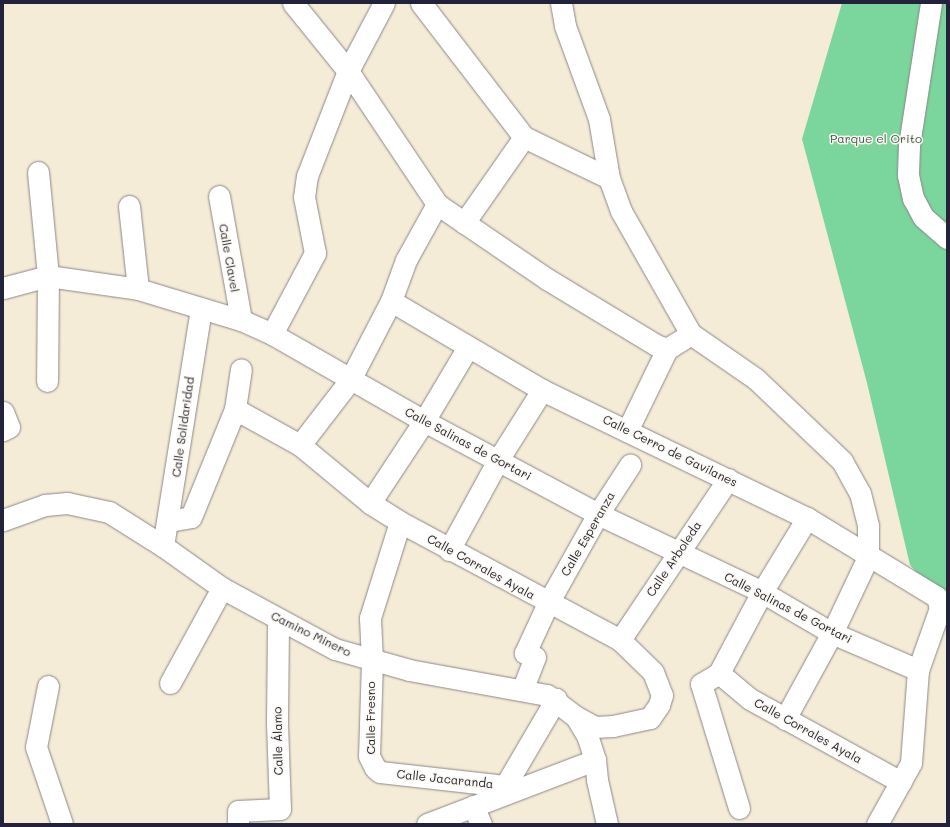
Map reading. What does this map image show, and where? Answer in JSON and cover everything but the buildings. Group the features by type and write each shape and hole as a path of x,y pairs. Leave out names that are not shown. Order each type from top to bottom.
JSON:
{"street":[{"path":"293,3 348,71 437,204 547,279 656,345 667,349"},
{"path":"272,334 315,253 304,197 307,176 348,71 384,3"},
{"path":"421,3 524,137 609,178"},
{"path":"561,3 565,26 599,119 609,178 621,211 691,334 756,379 842,461 860,493 868,526 868,556 832,633 785,719"},
{"path":"930,3 909,145 908,175 913,198 923,218 947,238"},
{"path":"464,223 524,137"},
{"path":"38,172 48,276 47,381"},
{"name":"Calle Clavel","path":"219,196 241,320"},
{"path":"300,445 350,380 391,301 406,260 437,204"},
{"path":"129,206 138,289"},
{"name":"Calle Salinas de Gortari","path":"3,288 48,276 138,289 241,320 272,334 424,421 598,514 677,554 762,592 832,633 918,670"},
{"name":"Calle Cerro de Gavilanes","path":"391,301 542,390 807,518 938,597 940,608 918,670"},
{"name":"Calle Solidaridad","path":"163,546 169,521 201,308"},
{"path":"626,431 667,349 691,334"},
{"path":"370,503 424,421 468,347"},
{"path":"169,521 192,517 236,409 242,369"},
{"path":"449,550 498,460 542,390"},
{"name":"Calle Corrales Ayala","path":"236,409 300,445 370,503 400,522 449,550 620,640 653,672 662,695 659,705 650,718 613,726 595,728 576,717"},
{"name":"Calle Esperanza","path":"523,688 535,657 525,652 548,603 598,514 630,465"},
{"name":"Calle Arboleda","path":"620,640 728,479"},
{"name":"Camino Minero","path":"3,520 45,504 67,503 109,512 163,546 222,588 335,649 372,661 523,688 556,699 576,717 587,735 595,760 607,824"},
{"path":"739,808 701,684 719,673 762,592 807,518"},
{"name":"Calle Fresno","path":"380,772 369,756 372,661 370,618 400,522"},
{"path":"170,684 222,588"},
{"name":"Calle Álamo","path":"238,824 238,811 280,808 277,721 278,619"},
{"path":"877,824 911,763 918,670"},
{"name":"Calle Corrales Ayala","path":"719,673 750,700 901,782"},
{"path":"48,686 36,746 62,824"},
{"name":"Calle Jacaranda","path":"380,772 506,786 556,699"},
{"name":"Calle Jacaranda","path":"427,824 477,815 595,760"}],"green space":[{"name":"Parque el Orito","path":"842,3 947,3 947,606 910,565 867,383 802,139"}]}
